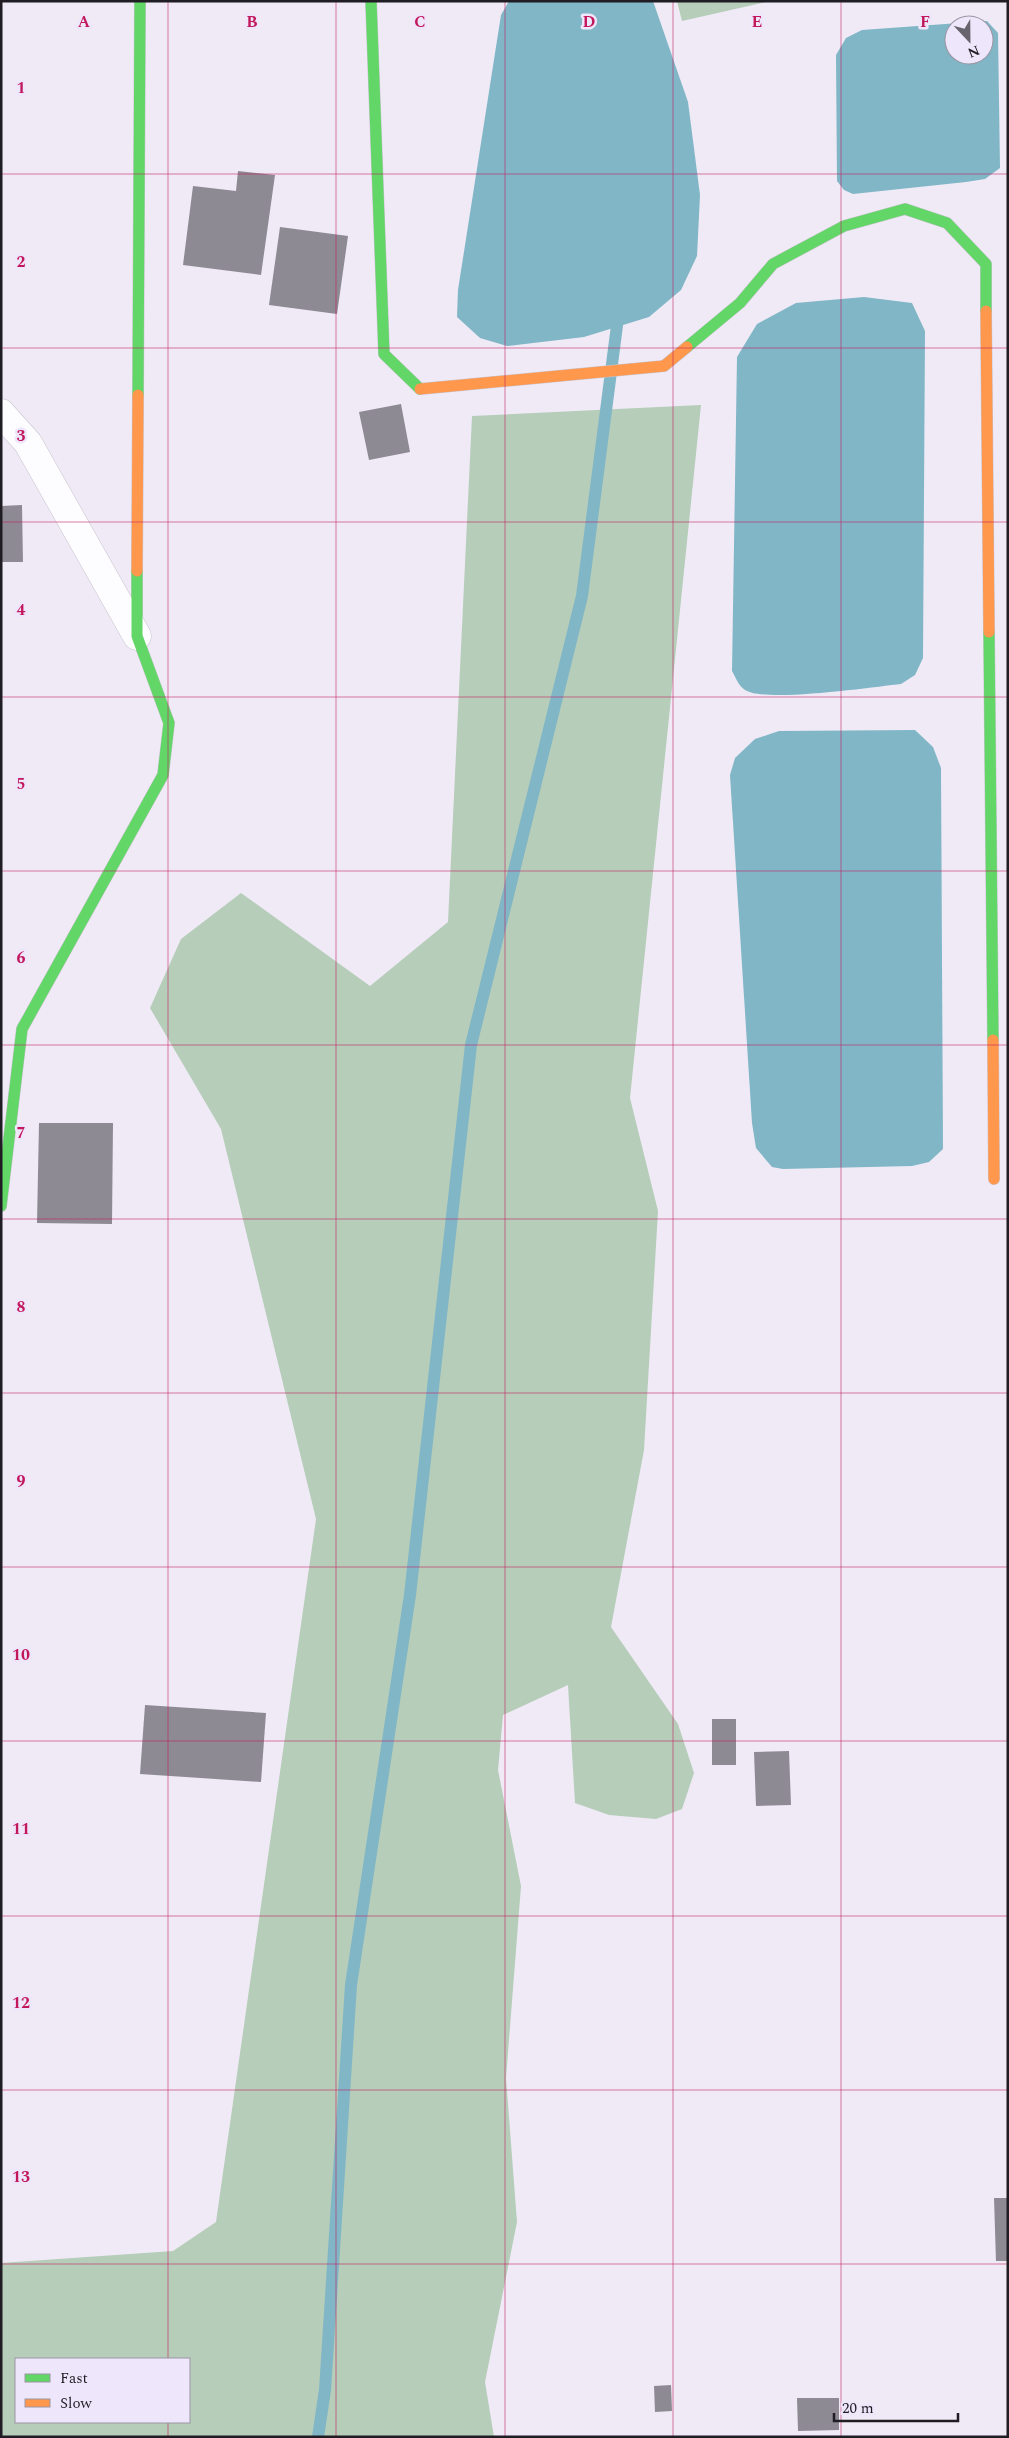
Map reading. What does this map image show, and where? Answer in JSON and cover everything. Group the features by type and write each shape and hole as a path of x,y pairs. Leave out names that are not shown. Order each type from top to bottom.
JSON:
{"street":[{"path":"137,636 140,1"},
{"path":"371,1 384,354 421,390 664,366 740,303 773,264 844,226 905,209 947,223 986,264 994,1179"},
{"path":"1,413 28,443 137,636 168,723 163,775 22,1029 1,1206"}],"green space":[{"path":"677,1 771,1 682,21"},
{"path":"701,405 630,1098 658,1211 644,1450 611,1627 678,1724 694,1773 682,1809 656,1819 609,1815 575,1803 568,1685 503,1715 498,1770 521,1886 506,2078 517,2222 485,2382 494,2437 1,2437 1,2263 173,2251 216,2222 316,1519 221,1129 150,1008 181,939 241,893 370,986 448,922 472,416"}],"water":[{"path":"509,1 653,1 688,102 700,195 697,256 681,290 649,317 584,337 507,346 480,338 457,317 458,290 501,15"},
{"path":"944,24 944,65 994,65 994,29 998,33 1000,168 985,179 966,182 853,194 844,190 837,181 836,55 846,38 862,30"},
{"path":"864,297 912,303 925,331 923,658 915,675 901,684 796,695 756,694 745,690 737,681 732,671 737,357 757,324 796,303"},
{"path":"915,730 933,747 941,768 943,1149 929,1162 912,1166 783,1169 772,1167 756,1148 752,1123 730,775 735,758 755,739 779,731"}],"building":[{"path":"238,171 275,175 261,275 183,265 193,186 236,191"},
{"path":"280,227 348,236 337,314 269,305"},
{"path":"401,404 410,452 369,460 359,412"},
{"path":"22,505 23,562 1,562 1,506"},
{"path":"39,1123 113,1123 112,1224 37,1223"},
{"path":"145,1705 266,1713 261,1782 140,1774"},
{"path":"712,1719 736,1719 736,1765 712,1765"},
{"path":"789,1751 791,1805 756,1806 754,1752"},
{"path":"994,2198 1008,2198 1008,2261 996,2261"},
{"path":"671,2385 672,2411 655,2412 654,2386"},
{"path":"797,2398 839,2398 839,2430 798,2431"}],"waterway":[{"path":"318,2437 325,2390 351,1985 410,1595 471,1045 582,596 619,310"}],"traffic: fast":[{"path":"138,395 140,1"},
{"path":"371,1 384,354 420,389"},
{"path":"687,347 740,303 773,264 844,226 905,209 947,223 986,264 986,311"},
{"path":"1,1206 22,1029 163,775 169,723 137,636 137,571"},
{"path":"989,632 993,1040"}],"traffic: slow":[{"path":"986,311 989,632"},
{"path":"420,389 664,366 687,347"},
{"path":"137,571 138,395"},
{"path":"993,1040 994,1179"}]}
